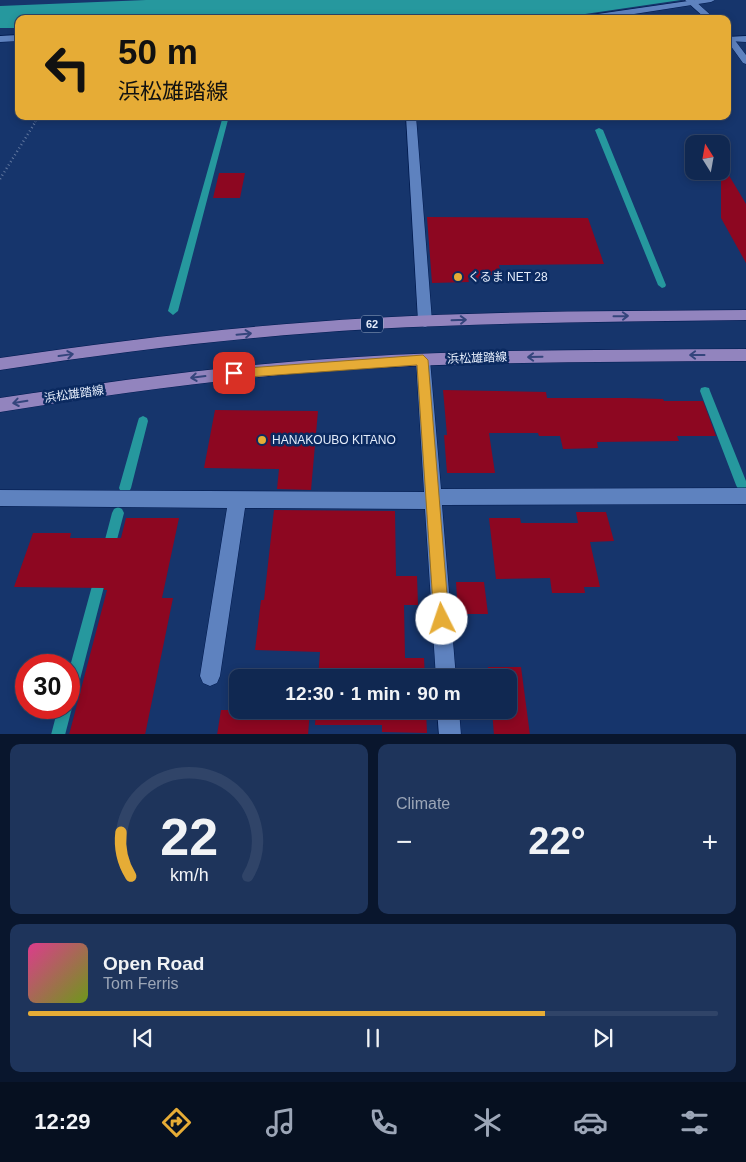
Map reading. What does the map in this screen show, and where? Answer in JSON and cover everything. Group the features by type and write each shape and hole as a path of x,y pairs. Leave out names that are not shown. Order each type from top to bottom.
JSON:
{"main road":[{"name":"62","path":"0,364 228,335 424,321 556,317 746,315"},
{"name":"浜松雄踏線","path":"0,405 80,392 216,375 355,363 542,356 746,355"}],"street":[{"path":"608,15 691,1 711,0"},
{"path":"691,1 707,15"},
{"path":"0,39 15,38"},
{"path":"731,38 746,39"},
{"path":"731,42 746,61"},
{"path":"410,120 424,321"},
{"path":"423,360 445,669"},
{"path":"0,498 236,500 746,496"},
{"path":"210,676 236,500"},
{"path":"449,719 450,734"}],"path":[{"path":"0,180 37,120"}],"shaded area":[{"path":"146,0 681,0 578,15 15,15 15,28 0,28 0,6"}],"building":[{"path":"219,173 245,173 240,198 213,198"},
{"path":"730,177 746,204 746,263 721,218 721,180 730,180"},
{"path":"427,217 588,218 604,264 499,265 501,275 485,276 486,279 468,279 469,282 432,283"},
{"path":"443,390 546,392 547,398 627,398 663,399 664,401 703,401 716,436 677,436 679,441 597,442 598,448 563,449 560,436 539,436 538,433 489,433 495,473 447,473 444,435 447,435"},
{"name":"HANAKOUBO KITANO","path":"215,410 318,411 311,490 277,489 279,469 204,468"},
{"path":"274,510 395,511 396,576 417,576 418,605 404,605 405,658 424,658 425,669 319,669 320,652 255,650 261,600 264,600"},
{"path":"576,512 606,512 614,541 590,542 600,587 584,587 585,593 552,593 550,578 496,579 489,518 520,518 521,523 578,523"},
{"path":"126,518 179,518 162,598 173,598 145,734 69,734 73,719 80,719 80,693 107,590 104,590 104,588 14,587 33,533 71,533 70,538 121,538"},
{"path":"456,582 484,582 488,614 458,614"},
{"path":"488,667 521,667 530,734 494,734 493,719 517,719 517,669 488,669"},
{"path":"221,710 229,710 229,719 309,719 308,734 217,734"},
{"path":"315,719 426,719 427,733 382,732 382,725 315,725"}],"waterway":[{"path":"173,311 225,120"},
{"path":"599,130 662,285"},
{"path":"705,391 742,485"},
{"path":"125,488 143,421"},
{"path":"108,551 118,513"},
{"path":"80,654 101,575"},
{"path":"58,734 62,719"}],"place":[{"name":"くるま NET 28","path":"458,277"},
{"name":"HANAKOUBO KITANO","path":"262,440"}],"route":[{"path":"234,373 355,363 423,360 442,619"}]}
